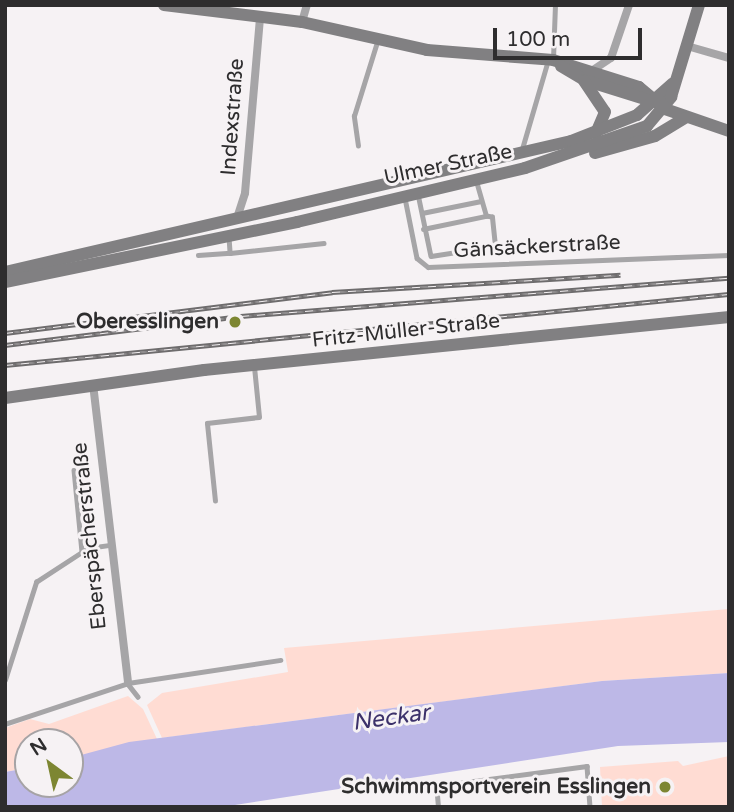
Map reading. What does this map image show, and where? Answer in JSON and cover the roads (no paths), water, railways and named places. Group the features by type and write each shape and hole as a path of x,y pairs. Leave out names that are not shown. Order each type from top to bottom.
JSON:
{"main road":[{"path":"163,5 302,22 440,52 551,59 685,118 729,131"},
{"path":"660,105 676,79 699,5"},
{"path":"588,75 605,112 596,133"},
{"name":"Ulmer Straße","path":"5,272 521,155 596,133 660,105"},
{"name":"Ulmer Straße","path":"5,282 229,236 564,157 647,126 660,105"},
{"path":"564,157 629,145 685,118"},
{"name":"Ulmer Straße","path":"229,236 254,214"},
{"path":"5,291 53,273"},
{"name":"Fritz-Müller-Straße","path":"90,384 729,317"},
{"path":"5,398 90,384"}],"street":[{"path":"302,22 307,5"},
{"path":"588,75 611,58 629,5"},
{"name":"Indexstraße","path":"236,218 245,193 260,17"},
{"path":"687,46 729,58"},
{"name":"Eberspächerstraße","path":"90,384 128,683"}],"lane":[{"path":"521,155 551,59 555,5"},
{"path":"358,146 354,116 378,39"},
{"path":"475,178 486,216"},
{"path":"411,192 422,213 424,229 431,256 492,247 497,241 492,217 486,216 424,229"},
{"name":"Gänsäckerstraße","path":"411,192 417,258 428,267 729,255"},
{"path":"422,213 481,201"},
{"path":"229,236 230,253"},
{"path":"198,255 248,254 323,243"},
{"path":"215,501 207,424 259,418 254,365"},
{"path":"74,470 82,551"},
{"path":"5,681 36,582 82,551 110,545"},
{"path":"5,724 128,683 280,660"},
{"path":"128,683 138,697"},
{"path":"438,807 436,786 587,766 590,807"}],"water":[{"name":"Neckar","path":"729,673 729,742 618,746 222,807 5,807 5,772 14,770 14,798 84,798 84,754 129,742 602,681"}],"railway":[{"path":"5,333 332,292 620,275"},
{"path":"5,345 241,316 729,278"},
{"path":"5,365 729,294"}],"place":[{"name":"Oberesslingen","path":"235,322"},
{"name":"Schwimmsportverein Esslingen","path":"665,787"}]}
